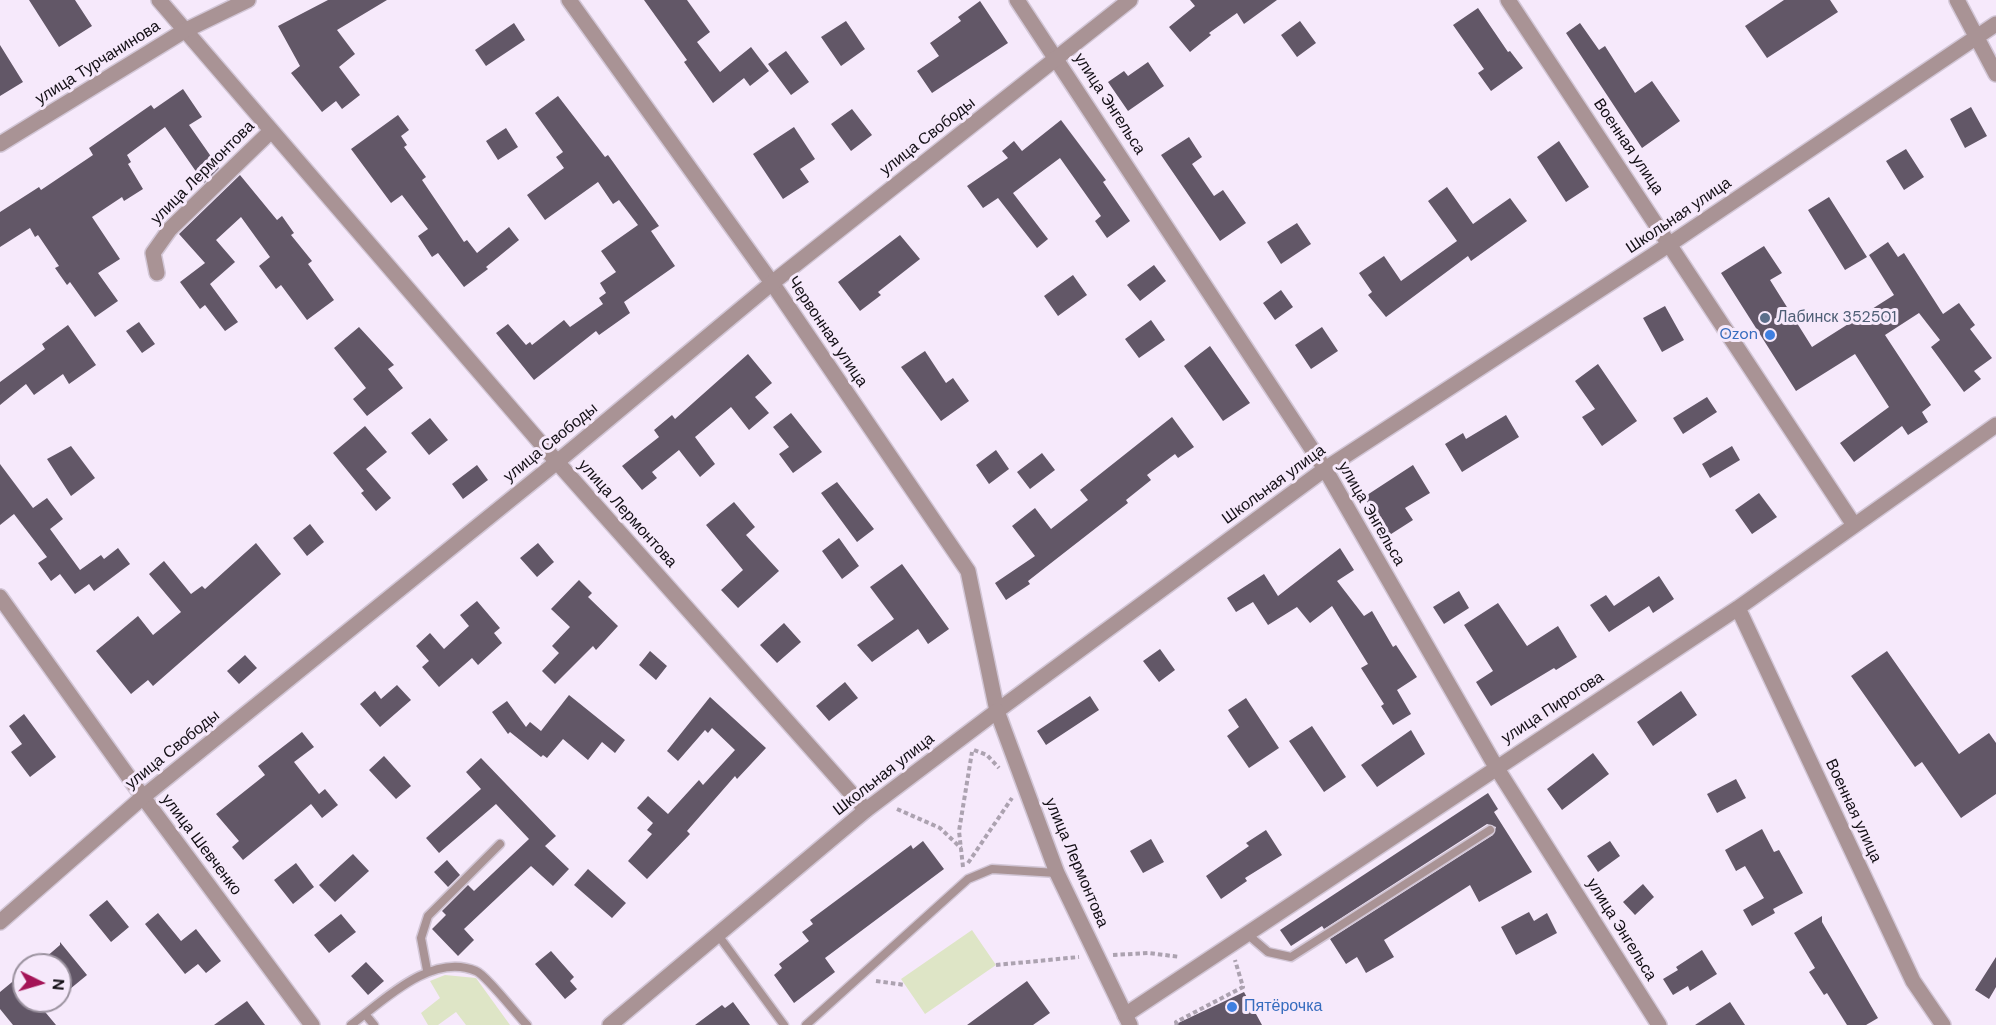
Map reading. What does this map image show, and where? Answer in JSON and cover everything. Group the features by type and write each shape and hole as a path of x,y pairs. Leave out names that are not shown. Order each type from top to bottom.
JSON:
{"street":[{"name":"улица Лермонтова","path":"159,0 557,462 866,810"},
{"name":"улица Турчанинова","path":"0,144 184,31 248,0"},
{"name":"Червонная улица","path":"569,0 772,284 968,571 997,711"},
{"name":"улица Энгельса","path":"1017,0 1058,58 1325,469 1496,767 1659,1025"},
{"name":"улица Свободы","path":"0,922 143,797 557,462 772,284 1130,0"},
{"name":"Военная улица","path":"1508,0 1854,525"},
{"path":"1957,0 1996,74"},
{"name":"Школьная улица","path":"610,1025 866,810 1325,469 1670,244 1977,39 1996,24"},
{"name":"улица Лермонтова","path":"157,273 153,253 170,229 270,131"},
{"name":"улица Пирогова","path":"1128,1020 1246,933 1738,608 1996,425"},
{"name":"улица Шевченко","path":"0,597 143,797 312,1025"},
{"name":"Военная улица","path":"1738,608 1913,981 1943,1025"},
{"name":"улица Лермонтова","path":"997,711 1057,873 1128,1020"}],"lane":[{"path":"1246,933 1268,952 1291,957 1490,830"},
{"path":"427,970 421,938 428,916 500,844"},
{"path":"806,1025 968,879 992,869 1057,873"},
{"path":"718,935 784,1025"},
{"path":"351,1025 427,970 448,966 478,971 526,1025"},
{"path":"365,1014 374,1025"}],"path":[{"path":"965,752 972,750 987,755 1001,770"},
{"path":"972,750 959,831 963,871 1012,798"},
{"path":"1008,789 1016,809"},
{"path":"898,800 890,807 908,811 940,828 961,849"},
{"path":"858,978 905,985"},
{"path":"1178,1025 1176,1022 1244,987"}],"green space":[{"path":"972,930 996,965 925,1014 901,979"},
{"path":"445,975 476,978 510,1025 466,1025 456,1012 438,1025 428,1025 421,1013 440,998 430,981"}],"building":[{"path":"29,0 75,0 92,26 59,47"},
{"path":"328,0 387,0 337,30 355,54 339,67 360,95 342,109 336,101 322,112 291,73 300,66 278,26"},
{"path":"644,0 687,0 710,32 697,42 720,72 751,47 769,71 750,86 744,78 713,103 684,62 687,60"},
{"path":"1190,0 1277,0 1244,24 1237,13 1209,33 1211,35 1190,52 1169,27 1195,6"},
{"path":"1784,0 1830,0 1838,12 1767,58 1745,26"},
{"path":"980,1 1008,43 932,93 917,71 939,56 930,43 961,21 958,17"},
{"path":"1478,8 1508,52 1510,51 1523,68 1491,91 1478,73 1484,69 1453,25"},
{"path":"846,21 865,49 841,66 821,37"},
{"path":"1300,21 1316,43 1297,57 1281,35"},
{"path":"514,23 525,40 486,66 475,50"},
{"path":"1580,23 1599,50 1605,46 1635,93 1652,81 1680,121 1642,148 1566,33"},
{"path":"0,45 23,82 0,96"},
{"path":"786,51 809,82 791,95 768,64"},
{"path":"1148,62 1164,86 1128,111 1108,82 1124,71 1128,76"},
{"path":"183,89 202,117 189,125 219,168 204,183 165,127 127,155 131,162 128,164 143,189 124,201 122,197 92,217 120,259 98,273 118,301 95,317 70,282 67,285 55,268 59,266 38,235 35,237 30,228 0,247 0,212 39,187 41,190 93,155 89,148 151,105 154,109"},
{"path":"558,96 605,157 608,155 659,226 651,231 675,266 624,302 630,313 599,335 596,331 534,380 496,333 508,324 526,345 530,342 532,345 564,320 570,327 603,304 599,298 606,293 600,283 616,272 601,251 638,225 619,200 613,204 598,182 545,220 527,195 564,168 556,157 563,152 535,113"},
{"path":"1971,107 1987,136 1965,148 1950,119"},
{"path":"852,109 872,135 851,151 831,124"},
{"path":"398,115 409,130 401,136 407,145 404,147 426,177 422,180 464,242 467,240 477,253 509,227 519,240 486,267 488,269 464,287 438,253 432,257 418,236 428,229 402,195 391,203 351,149"},
{"path":"1061,120 1106,180 1103,182 1130,221 1107,238 1095,221 1101,216 1060,158 1013,193 1048,239 1037,248 998,198 983,208 967,186 1008,158 1002,151 1014,141 1022,151"},
{"path":"794,127 815,159 800,169 809,182 783,199 753,154"},
{"path":"506,128 518,147 498,160 486,141"},
{"path":"1189,137 1202,157 1192,164 1214,196 1223,190 1246,223 1220,241 1161,155"},
{"path":"1559,141 1589,187 1566,202 1537,157"},
{"path":"1906,149 1924,177 1904,190 1886,161"},
{"path":"240,175 277,220 282,216 294,233 291,235 312,261 308,264 334,300 307,320 281,285 276,289 259,266 270,257 241,217 216,240 235,262 210,284 238,322 225,331 205,305 200,309 180,282 205,263 179,234"},
{"path":"1447,187 1473,224 1510,198 1527,221 1471,261 1468,256 1386,317 1368,295 1372,292 1359,273 1384,256 1401,281 1457,241 1428,201"},
{"path":"1829,197 1867,257 1845,270 1808,210"},
{"path":"1297,223 1311,244 1281,264 1267,242"},
{"path":"900,235 920,259 878,292 881,295 860,311 838,282"},
{"path":"1888,242 1898,257 1904,253 1943,314 1959,303 1975,325 1970,329 1992,358 1974,371 1981,379 1964,392 1931,347 1940,340 1919,313 1885,335 1931,405 1922,412 1928,422 1908,435 1902,426 1854,462 1840,443 1889,407 1855,354 1796,391 1721,273 1764,246 1782,273 1770,280 1812,347 1894,295 1869,255"},
{"path":"1154,265 1166,281 1140,301 1127,285"},
{"path":"1073,275 1087,295 1058,316 1044,296"},
{"path":"1281,290 1293,307 1275,320 1263,303"},
{"path":"1665,306 1684,340 1662,352 1643,318"},
{"path":"1151,320 1165,340 1139,358 1125,339"},
{"path":"139,322 155,344 142,353 126,331"},
{"path":"68,325 96,365 69,384 63,374 34,395 26,384 0,405 0,382 45,349 42,344"},
{"path":"359,327 394,365 388,369 403,388 367,416 353,399 366,388 334,348"},
{"path":"1322,327 1338,351 1311,369 1295,345"},
{"path":"1210,346 1250,403 1223,421 1184,366"},
{"path":"925,351 946,383 953,378 969,401 941,421 901,367"},
{"path":"748,354 772,383 755,397 769,413 749,430 731,407 695,437 715,464 700,477 679,450 652,472 657,478 642,490 622,466 659,437 654,430 672,415 675,419"},
{"path":"1598,364 1637,421 1602,446 1582,417 1595,409 1575,381"},
{"path":"1707,397 1717,412 1683,434 1673,418"},
{"path":"791,413 822,452 793,473 779,454 789,447 773,427"},
{"path":"1506,415 1519,437 1462,472 1445,444 1463,433 1466,439"},
{"path":"1172,417 1194,447 1178,458 1175,454 1147,475 1151,480 1126,500 1128,503 1028,581 1030,584 1006,600 995,583 1035,556 1012,526 1035,508 1051,529 1088,500 1080,490"},
{"path":"430,418 448,440 429,455 411,433"},
{"path":"365,426 387,452 366,469 391,498 376,511 361,493 364,491 333,453"},
{"path":"71,446 95,478 71,496 47,459"},
{"path":"1732,446 1740,460 1710,478 1702,464"},
{"path":"996,450 1009,469 989,484 976,465"},
{"path":"1042,453 1055,470 1030,489 1017,472"},
{"path":"0,464 33,508 47,498 63,519 50,529 80,570 101,555 104,559 118,548 130,564 94,591 89,584 75,594 60,574 51,581 38,563 47,557 14,514 0,525"},
{"path":"477,465 488,480 463,499 452,484"},
{"path":"1413,465 1430,493 1405,508 1413,520 1388,536 1364,497"},
{"path":"837,482 874,529 857,542 821,493"},
{"path":"1759,493 1777,517 1752,534 1735,510"},
{"path":"734,502 755,527 746,535 779,571 738,608 721,590 743,570 706,525"},
{"path":"310,524 324,542 307,556 293,538"},
{"path":"839,538 859,566 842,579 822,551"},
{"path":"256,543 281,574 153,686 148,680 131,694 96,651 138,616 153,635 181,612 149,574 164,561 191,594 202,586 205,589"},
{"path":"538,543 554,562 537,577 520,558"},
{"path":"1340,548 1354,570 1337,581 1364,616 1372,611 1393,647 1396,645 1417,677 1397,690 1411,714 1393,725 1381,706 1384,704 1361,668 1368,664 1332,606 1310,623 1297,607 1268,625 1253,602 1236,612 1227,598 1264,574 1278,596"},
{"path":"902,564 949,629 928,644 918,629 872,662 857,645 894,619 870,587"},
{"path":"1659,576 1674,599 1653,613 1649,606 1609,632 1590,605 1606,595 1614,606"},
{"path":"579,580 592,593 588,597 618,626 596,650 593,646 555,684 542,671 559,653 552,646 570,627 551,609"},
{"path":"1459,591 1469,608 1444,624 1433,607"},
{"path":"477,601 500,628 494,633 502,643 478,665 472,658 439,687 422,667 429,661 416,646 430,633 444,649 469,626 460,615"},
{"path":"1498,603 1527,646 1558,626 1577,657 1556,670 1554,668 1491,706 1476,682 1493,671 1464,625"},
{"path":"784,623 801,642 777,663 760,645"},
{"path":"1160,649 1175,670 1159,682 1143,661"},
{"path":"650,651 667,666 656,680 639,665"},
{"path":"1887,651 1959,754 1989,733 1996,743 1996,794 1961,818 1922,762 1915,767 1851,676"},
{"path":"245,655 257,668 239,684 227,671"},
{"path":"845,682 858,698 829,721 816,706"},
{"path":"397,685 411,700 380,727 360,704 375,691 381,699"},
{"path":"1681,691 1697,715 1653,746 1637,722"},
{"path":"569,695 625,740 615,753 602,742 588,760 563,739 547,758 543,755 541,757 510,732 508,734 492,712 507,701 526,727 530,722 541,731"},
{"path":"1090,696 1099,710 1046,745 1037,731"},
{"path":"710,697 766,748 737,779 735,776 687,831 690,834 647,879 628,861 652,834 647,830 653,823 637,808 648,796 668,814 699,780 703,785 735,750 712,728 708,733 705,730 678,761 667,751"},
{"path":"1246,698 1279,748 1249,768 1227,736 1239,727 1228,710"},
{"path":"24,714 56,757 30,777 11,752 22,744 9,726"},
{"path":"1312,726 1346,777 1324,792 1289,741"},
{"path":"1411,730 1425,754 1377,787 1361,765"},
{"path":"302,732 314,747 294,762 319,794 325,789 338,805 322,818 311,804 243,860 232,847 239,841 216,814 265,775 258,766"},
{"path":"1593,753 1609,774 1562,810 1547,789"},
{"path":"384,756 411,786 396,799 369,770"},
{"path":"481,758 556,836 545,846 569,869 553,886 531,866 464,929 474,940 458,956 432,929 446,915 442,911 468,885 474,891 529,839 496,804 439,853 426,838 481,789 466,772"},
{"path":"1736,779 1746,798 1717,813 1707,794"},
{"path":"1488,793 1498,809 1494,812 1532,872 1479,902 1470,885 1384,940 1394,957 1366,973 1357,957 1346,964 1330,939 1493,835 1496,827 1487,824 1324,929 1322,926 1291,946 1280,930"},
{"path":"1762,829 1774,852 1779,850 1803,893 1773,909 1775,913 1752,926 1743,910 1764,898 1745,866 1736,871 1725,850"},
{"path":"1266,830 1282,855 1245,878 1247,881 1221,899 1206,876 1249,846 1246,843"},
{"path":"1151,839 1164,862 1143,873 1130,851"},
{"path":"923,841 944,869 825,958 835,972 794,1003 774,975 782,968 779,964 809,941 802,932 813,924 810,920 911,845 913,849"},
{"path":"1610,841 1620,856 1598,872 1587,856"},
{"path":"353,854 369,871 335,902 319,885"},
{"path":"447,860 460,875 448,887 434,872"},
{"path":"296,863 314,887 293,904 274,880"},
{"path":"588,869 626,903 612,918 574,885"},
{"path":"1643,884 1654,897 1635,915 1623,902"},
{"path":"107,900 129,927 111,942 89,915"},
{"path":"1529,912 1534,921 1547,913 1557,933 1516,955 1501,927"},
{"path":"158,913 181,941 196,929 221,961 206,973 198,964 185,974 145,924"},
{"path":"341,914 356,932 329,953 314,935"},
{"path":"1822,916 1822,922 1878,1018 1866,1025 1847,1025 1827,993 1824,995 1809,972 1815,968 1794,933"},
{"path":"60,942 69,953 51,953 60,945"},
{"path":"1702,950 1717,974 1690,991 1688,986 1673,995 1663,979 1678,970 1676,967"},
{"path":"551,951 574,977 570,981 577,989 565,999 535,964"},
{"path":"72,957 87,975 72,987"},
{"path":"1996,957 1996,987 1989,999 1975,990"},
{"path":"366,962 384,981 368,995 351,976"},
{"path":"1027,981 1050,1013 1033,1025 967,1025"},
{"path":"12,982 12,1013 46,1013 56,1025 13,1025 0,1009 0,992"},
{"name":"Пятёрочка","path":"1244,992 1262,1025 1174,1025"},
{"path":"247,1001 265,1025 214,1025"},
{"path":"733,1002 750,1025 695,1025 722,1005 725,1008"},
{"path":"1730,1002 1745,1025 1695,1025"}],"place":[{"name":"Лабинск 352501","path":"1765,318"},
{"name":"Ozon","path":"1770,335"},
{"name":"Пятёрочка","path":"1232,1007"}]}
